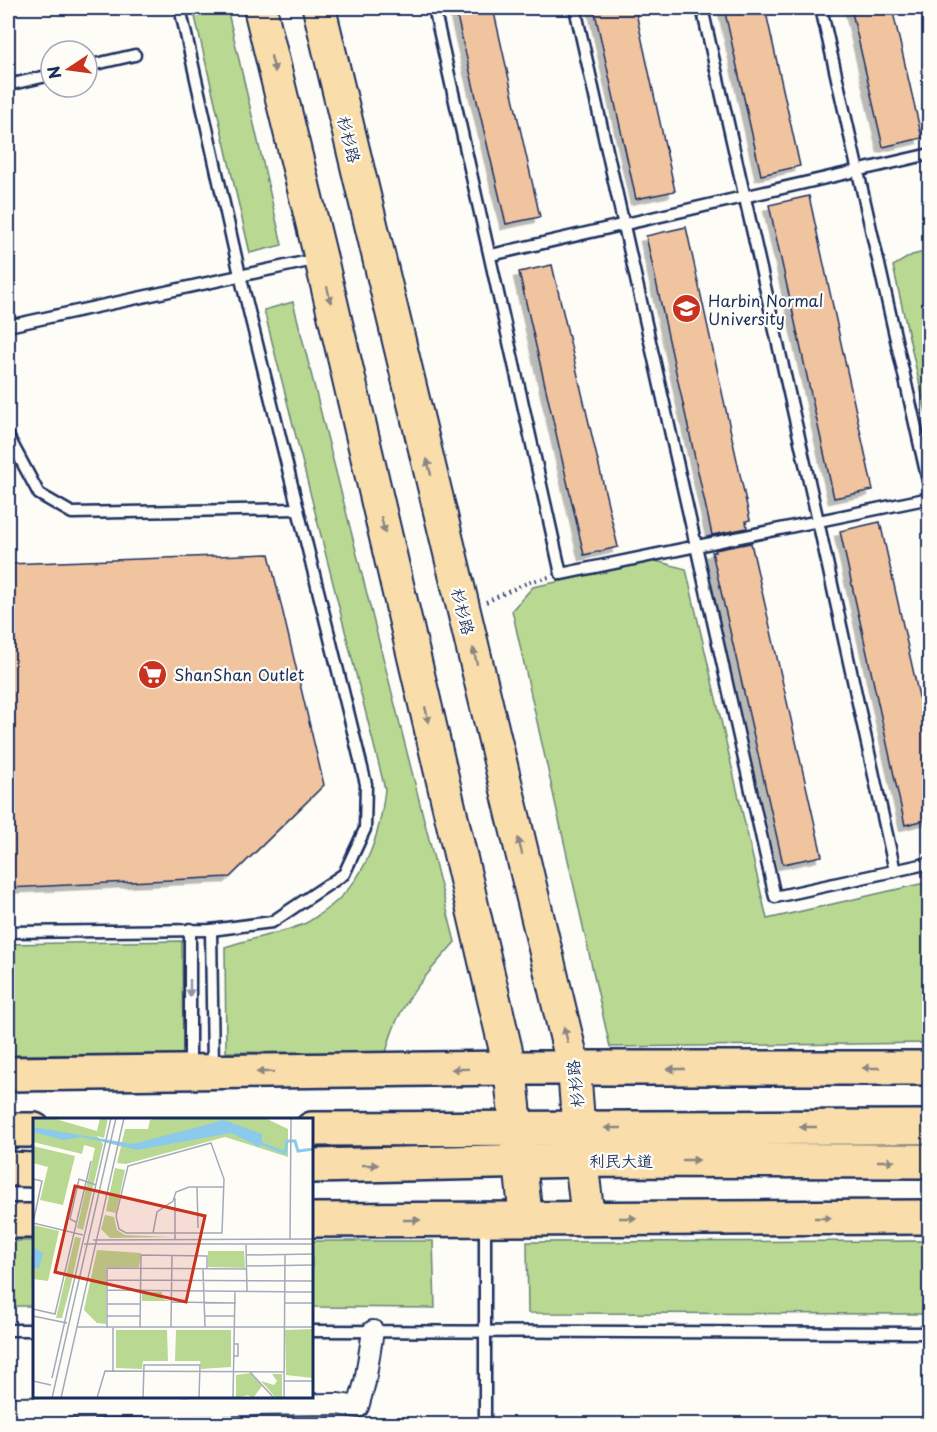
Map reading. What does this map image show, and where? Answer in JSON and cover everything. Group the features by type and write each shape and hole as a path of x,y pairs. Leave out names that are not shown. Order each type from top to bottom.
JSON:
{"highway":[{"path":"8,1074 510,1068 930,1068"},
{"name":"利民大道","path":"314,1129 930,1127"},
{"path":"8,1130 33,1130"},
{"name":"利民大道","path":"314,1166 581,1160 930,1161"},
{"path":"8,1169 33,1170"},
{"path":"314,1220 930,1217"},
{"path":"8,1221 33,1221"}],"main road":[{"path":"260,8 510,1068 526,1219"},
{"name":"杉杉路","path":"318,8 574,1069 588,1218"}],"street":[{"path":"8,1408 338,1404 358,1407 374,1331"}],"lane":[{"path":"8,932 211,930 272,922 344,874 365,829 366,784 240,275 180,8"},
{"path":"434,8 561,574 930,498"},
{"path":"575,8 775,897 930,863"},
{"path":"702,8 895,871"},
{"path":"821,8 930,490"},
{"path":"99,63 135,55"},
{"path":"8,85 39,78"},
{"path":"491,255 930,154"},
{"path":"8,326 321,259"},
{"path":"8,436 39,494 72,513 183,513 244,509 298,509"},
{"path":"190,929 202,1073"},
{"path":"202,1073 211,930"},
{"path":"485,1220 485,1425"},
{"path":"8,1330 33,1330"},
{"path":"314,1331 930,1333"}],"path":[{"path":"464,612 529,582 561,574"}],"green space":[{"path":"193,8 227,8 282,245 250,253"},
{"path":"930,251 929,426 893,266 912,255"},
{"path":"293,302 455,942 422,980 404,1006 386,1053 226,1052 225,947 304,924 338,900 360,873 368,858 379,824 385,789 264,310"},
{"path":"656,561 686,569 767,919 929,882 929,1043 610,1047 512,610 533,587"},
{"path":"182,941 183,1054 8,1055 8,944"},
{"path":"8,1241 33,1241 33,1306 8,1306"},
{"path":"314,1241 433,1241 435,1308 314,1307"},
{"path":"929,1241 929,1314 528,1313 527,1242"}],"building":[{"path":"455,8 493,8 540,217 506,224"},
{"path":"594,8 635,8 675,191 636,199"},
{"path":"724,8 765,8 800,166 761,175"},
{"path":"851,8 892,8 922,138 883,147"},
{"path":"809,196 873,490 834,498 769,205"},
{"path":"686,227 750,520 746,521 747,528 712,535 646,236"},
{"path":"552,265 618,547 584,555 519,272"},
{"path":"880,522 930,746 930,819 905,825 840,531"},
{"path":"751,543 822,856 783,864 712,552"},
{"name":"ShanShan Outlet","path":"269,554 324,785 230,877 8,888 8,564"}],"place":[{"name":"Harbin Normal University","path":"687,309"},
{"name":"ShanShan Outlet","path":"153,674"}]}
